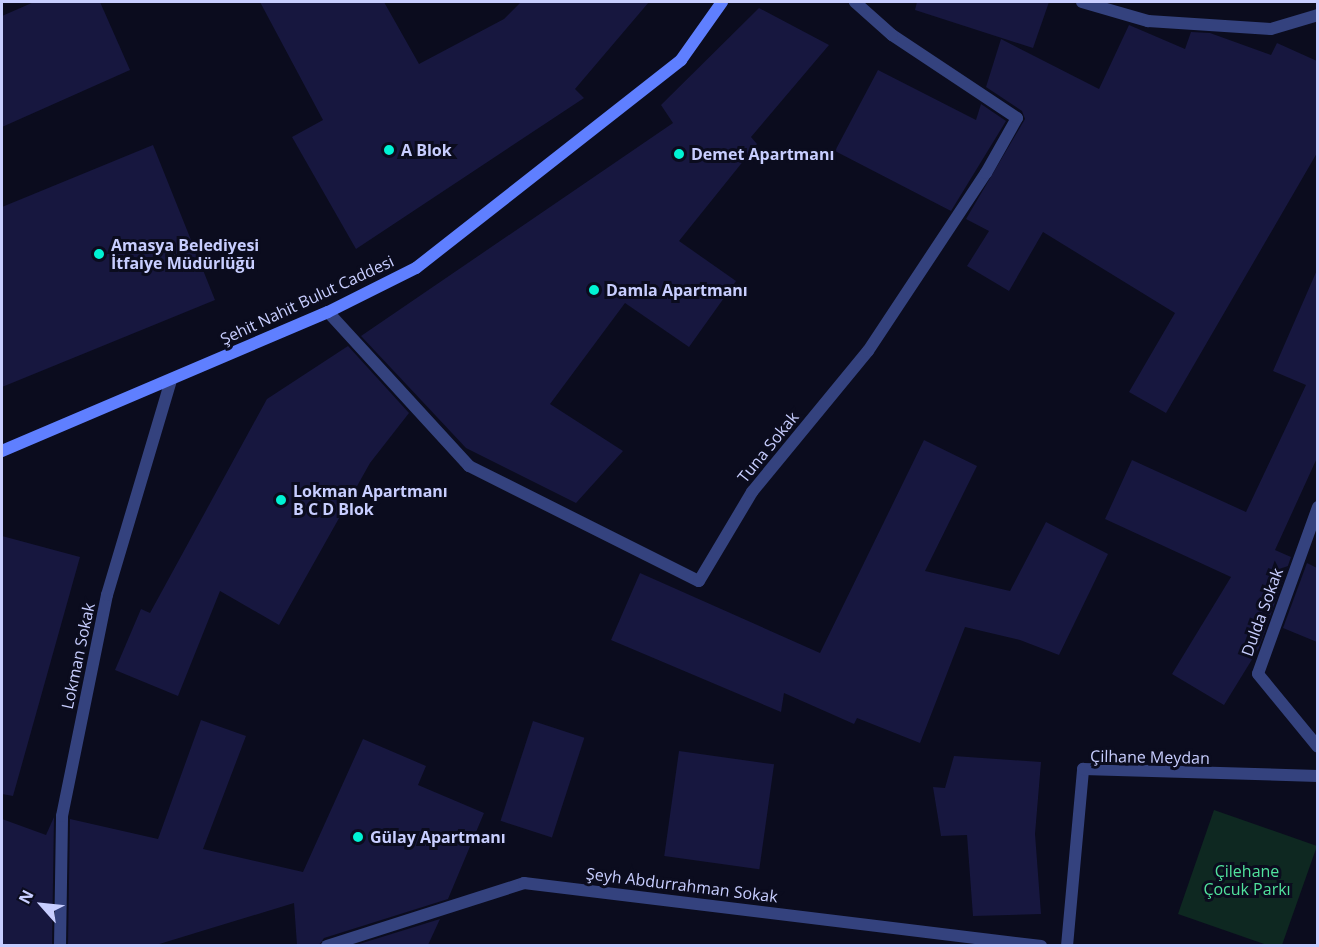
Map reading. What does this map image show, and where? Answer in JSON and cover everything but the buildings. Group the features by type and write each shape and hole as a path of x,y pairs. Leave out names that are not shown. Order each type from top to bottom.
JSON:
{"street":[{"name":"Şehit Nahit Bulut Caddesi","path":"2,451 328,312 416,268 681,60 722,2"},
{"name":"Tuna Sokak","path":"328,312 469,466 699,581 752,492 868,351 986,173 1017,118 892,35 855,2"},
{"path":"1082,2 1148,21 1260,28 1317,15"},
{"name":"Lokman Sokak","path":"60,945 62,816 107,595 171,380"},
{"name":"Dulda Sokak","path":"1317,507 1258,674 1317,747"},
{"name":"Çilhane Meydan","path":"1067,945 1083,769 1317,776"},
{"name":"Şeyh Abdurrahman Sokak","path":"327,945 524,883 1039,945"}],"green space":[{"name":"Çilehane Çocuk Parkı","path":"1214,810 1317,846 1282,945 1267,945 1178,914"}],"place":[{"name":"A Blok","path":"389,150"},
{"name":"Demet Apartmanı","path":"679,154"},
{"name":"Amasya Belediyesi İtfaiye Müdürlüğü","path":"99,254"},
{"name":"Damla Apartmanı","path":"594,290"},
{"name":"Lokman Apartmanı B C D Blok","path":"281,500"},
{"name":"Gülay Apartmanı","path":"358,837"}]}
